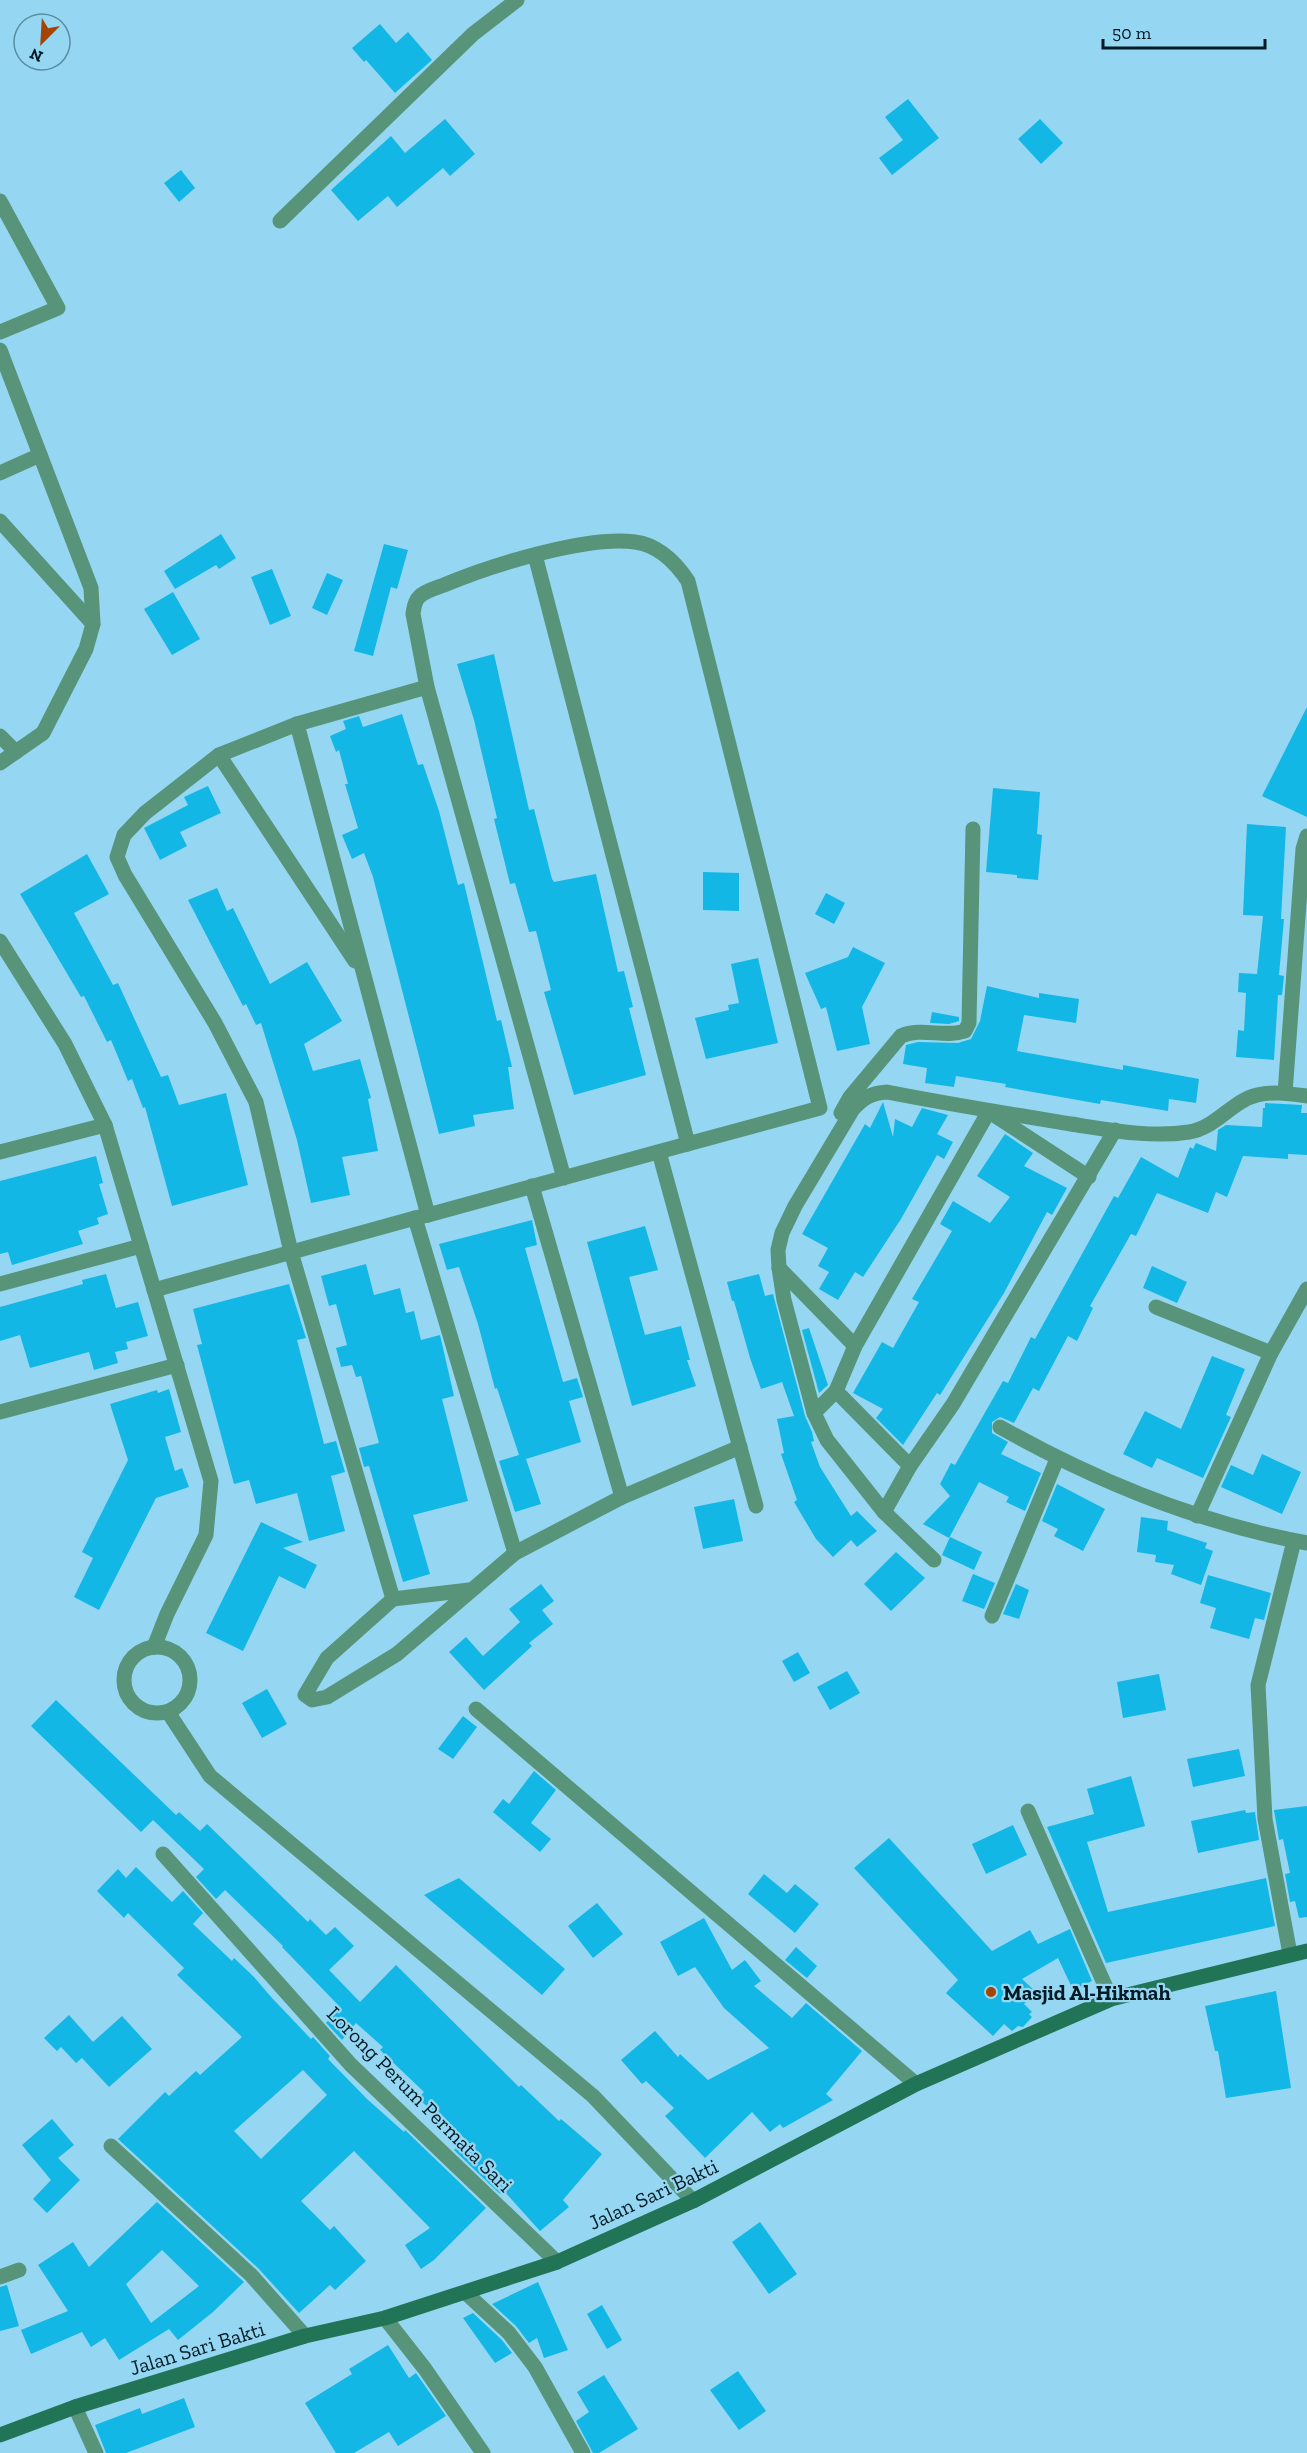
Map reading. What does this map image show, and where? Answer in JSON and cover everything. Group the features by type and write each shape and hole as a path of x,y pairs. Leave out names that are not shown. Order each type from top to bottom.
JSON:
{"main road":[{"name":"Jalan Sari Bakti","path":"0,2435 75,2407 306,2336 385,2318 557,2262 693,2201 916,2084 1111,1999 1307,1951"}],"street":[{"path":"280,221 474,34 517,0"},
{"path":"0,201 58,308 0,332"},
{"path":"0,350 91,588 93,624 86,649 43,734 0,763"},
{"path":"0,473 40,455"},
{"path":"0,520 93,624"},
{"path":"154,1290 532,1186 564,1178 820,1108 688,581 676,562 637,542 610,540 535,555 467,575 418,598 413,614 427,687 564,1178"},
{"path":"535,555 688,1144"},
{"path":"393,1599 291,1252 256,1102 215,1023 125,875 117,856 124,835 145,813 219,755 297,724 427,687"},
{"path":"297,724 362,971 422,1217 516,1553"},
{"path":"0,736 16,752"},
{"path":"219,755 362,971"},
{"path":"837,1134 843,1108 850,1097 901,1036 912,1032 957,1034 964,1031 969,1023 973,829"},
{"path":"1285,1094 1303,849 1307,836"},
{"path":"0,941 65,1044 105,1125 211,1480 206,1535 167,1614 154,1647"},
{"path":"934,1560 884,1512 827,1440 814,1413 784,1300 778,1250 783,1233 837,1134 862,1100 874,1093 887,1092 989,1111 1115,1130 1158,1134 1191,1132 1208,1126 1256,1095 1307,1096"},
{"path":"989,1111 1089,1177"},
{"path":"814,1413 836,1391 855,1346 989,1111"},
{"path":"0,1152 105,1125"},
{"path":"884,1512 910,1466 953,1404 1115,1130"},
{"path":"659,1152 756,1506"},
{"path":"532,1186 622,1497"},
{"path":"0,1284 141,1246"},
{"path":"779,1268 855,1346"},
{"path":"1197,1516 1272,1353 1307,1289"},
{"path":"1155,1307 1272,1353"},
{"path":"0,1412 177,1365"},
{"path":"836,1391 910,1466"},
{"path":"1000,1427 1057,1459 1178,1510 1300,1542 1258,1685 1265,1819 1290,1954"},
{"path":"469,1590 393,1599 327,1658 305,1690 307,1698 327,1697 397,1654 469,1590 516,1553 622,1497 740,1447"},
{"path":"992,1616 1057,1459"},
{"path":"154,1647 168,1649 180,1656 188,1667 191,1680 188,1694 180,1706 168,1712 154,1713 141,1709 130,1700 125,1687 125,1673 130,1660 141,1651 154,1647"},
{"path":"476,1709 916,2084"},
{"path":"168,1712 210,1776 593,2096 693,2201"},
{"path":"1028,1811 1111,1999"},
{"name":"Lorong Perum Permata Sari","path":"163,1854 351,2066 557,2262"},
{"path":"111,2146 251,2275 306,2336"},
{"path":"0,2277 19,2270"},
{"path":"466,2293 509,2333 535,2367 583,2453"},
{"path":"385,2318 425,2369 483,2453"},
{"path":"75,2407 96,2453"}],"building":[{"path":"380,24 396,43 408,32 432,60 395,93 366,60 364,62 352,48"},
{"path":"908,99 939,138 892,175 879,158 903,140 885,117"},
{"path":"445,119 475,154 450,176 443,168 397,207 388,196 358,221 331,190 391,136 405,153"},
{"path":"1040,119 1063,143 1041,164 1018,139"},
{"path":"181,170 195,188 179,202 164,183"},
{"path":"221,534 236,558 219,569 216,565 175,589 164,571"},
{"path":"384,544 408,550 397,589 391,587 373,656 354,651"},
{"path":"272,569 291,616 270,625 251,577"},
{"path":"327,573 343,580 327,615 312,608"},
{"path":"173,592 200,639 172,655 144,609"},
{"path":"494,654 529,810 534,809 552,879 554,882 596,874 618,972 624,971 633,1007 629,1008 646,1075 574,1095 544,992 551,990 536,931 529,932 515,883 510,884 474,720 457,664"},
{"path":"1307,707 1307,817 1262,796"},
{"path":"402,714 418,765 423,764 439,811 458,885 464,883 497,1021 501,1020 512,1067 508,1067 514,1109 473,1115 475,1126 439,1134 373,877 364,853 352,859 342,835 358,828 345,784 348,784 339,750 336,752 330,736 346,729 343,721 359,716 363,727"},
{"path":"208,786 221,813 180,832 187,846 160,860 144,828 188,805 184,797"},
{"path":"993,788 1040,792 1037,834 1042,835 1038,880 986,872"},
{"path":"1247,824 1286,827 1281,919 1284,919 1279,975 1284,976 1282,995 1278,995 1274,1060 1236,1057 1238,1030 1244,1031 1246,993 1238,992 1239,973 1257,974 1263,916 1243,915"},
{"path":"87,854 109,894 74,913 113,985 118,983 161,1077 168,1075 179,1105 226,1093 248,1185 172,1206 145,1107 143,1108 132,1079 128,1081 111,1040 107,1042 84,996 81,997 20,894"},
{"path":"703,872 739,873 739,911 703,910"},
{"path":"217,888 227,911 233,908 270,984 307,962 342,1021 304,1044 313,1071 360,1059 371,1098 368,1099 378,1151 342,1157 350,1195 311,1203 297,1140 261,1023 256,1025 246,1004 243,1006 188,900"},
{"path":"826,893 845,903 834,924 815,914"},
{"path":"853,947 885,963 862,1007 870,1044 837,1051 826,1007 821,1009 805,973 848,957"},
{"path":"758,958 778,1043 706,1059 695,1018 729,1010 728,1005 739,1003 731,964"},
{"path":"987,986 1039,998 1039,993 1079,999 1076,1023 1024,1015 1017,1051 1123,1070 1123,1065 1199,1079 1196,1103 1169,1099 1168,1111 1101,1100 1100,1104 956,1076 954,1087 925,1083 927,1068 903,1064 906,1045 918,1042 958,1043 971,1039 980,1021"},
{"path":"932,1012 959,1017 959,1021 949,1024 930,1023"},
{"path":"883,1102 893,1137 895,1119 912,1127 922,1108 948,1115 937,1134 953,1142 944,1159 937,1155 901,1219 863,1277 855,1272 838,1300 819,1289 829,1272 818,1266 828,1248 802,1234 865,1124 870,1128"},
{"path":"1265,1103 1302,1105 1301,1113 1307,1113 1307,1155 1288,1154 1288,1159 1243,1156 1227,1197 1216,1192 1208,1213 1157,1193 1136,1236 1131,1234 1090,1306 1093,1308 1077,1341 1068,1336 1039,1391 1033,1388 1014,1423 1000,1417 992,1422 992,1433 1008,1442 1001,1454 1041,1473 1025,1511 1006,1502 1009,1497 979,1482 949,1538 923,1524 950,1496 940,1484 951,1463 955,1465 1003,1381 1008,1383 1031,1337 1035,1339 1114,1196 1118,1198 1141,1157 1178,1178 1190,1147 1193,1149 1196,1143 1216,1151 1218,1130 1226,1125 1262,1127"},
{"path":"1005,1134 1033,1153 1024,1166 1067,1188 1052,1215 1047,1212 1004,1293 940,1395 937,1393 903,1445 876,1418 883,1409 853,1393 882,1342 893,1348 919,1302 912,1299 952,1231 940,1224 953,1201 990,1223 1010,1197 977,1176"},
{"path":"96,1156 103,1183 99,1184 108,1214 97,1218 99,1224 78,1231 83,1244 12,1265 8,1252 0,1254 0,1181"},
{"path":"532,1220 537,1245 525,1248 563,1382 577,1378 583,1397 569,1401 581,1442 526,1459 541,1504 515,1512 499,1461 519,1455 497,1388 495,1389 478,1324 459,1267 447,1270 439,1244"},
{"path":"645,1226 658,1270 629,1277 645,1335 681,1326 690,1360 687,1360 696,1386 632,1406 587,1242"},
{"path":"366,1264 374,1295 400,1288 406,1313 414,1311 421,1340 440,1335 454,1396 442,1399 468,1501 413,1515 430,1574 403,1582 369,1466 364,1467 359,1448 379,1443 361,1376 356,1377 352,1365 341,1367 336,1348 347,1345 336,1304 329,1306 321,1276"},
{"path":"1152,1266 1187,1282 1177,1303 1143,1288"},
{"path":"106,1274 116,1308 138,1302 148,1336 126,1342 128,1349 115,1352 118,1363 94,1370 89,1352 30,1368 20,1335 0,1341 0,1307 83,1284 82,1280"},
{"path":"759,1274 765,1296 773,1294 805,1416 812,1432 814,1441 811,1442 820,1467 851,1516 857,1511 877,1531 857,1547 851,1540 833,1557 816,1539 794,1502 797,1500 781,1454 784,1453 777,1419 794,1416 782,1382 761,1389 727,1282"},
{"path":"289,1284 306,1338 297,1340 324,1444 336,1441 345,1472 331,1476 345,1531 309,1541 297,1493 256,1504 249,1480 234,1484 197,1345 202,1344 193,1309"},
{"path":"809,1328 828,1385 819,1393 802,1330"},
{"path":"1212,1356 1245,1369 1226,1415 1231,1417 1203,1478 1157,1458 1152,1468 1123,1454 1145,1411 1181,1429"},
{"path":"169,1389 181,1432 165,1437 175,1471 182,1468 189,1487 156,1498 99,1610 74,1597 93,1558 82,1552 128,1460 110,1404 157,1390 158,1393"},
{"path":"1262,1454 1301,1472 1282,1514 1221,1487 1231,1465 1253,1475"},
{"path":"1057,1484 1105,1509 1083,1551 1054,1536 1058,1529 1042,1521"},
{"path":"734,1499 743,1541 703,1549 694,1507"},
{"path":"1141,1517 1168,1521 1167,1530 1207,1543 1205,1548 1213,1551 1201,1585 1171,1574 1174,1565 1155,1562 1156,1555 1137,1552"},
{"path":"261,1522 303,1542 283,1548 317,1565 305,1589 279,1576 243,1651 206,1633"},
{"path":"950,1537 982,1552 974,1570 942,1555"},
{"path":"896,1552 925,1578 891,1611 864,1584"},
{"path":"973,1574 995,1583 984,1609 962,1601"},
{"path":"1208,1575 1271,1593 1264,1620 1255,1618 1249,1639 1210,1628 1216,1608 1200,1603"},
{"path":"541,1584 554,1601 542,1610 553,1624 529,1643 532,1646 484,1690 449,1652 466,1637 483,1656 520,1622 509,1609"},
{"path":"1016,1584 1029,1590 1019,1619 1003,1614"},
{"path":"798,1652 810,1673 794,1682 782,1661"},
{"path":"847,1671 860,1693 830,1710 817,1687"},
{"path":"1159,1674 1166,1710 1123,1718 1117,1682"},
{"path":"267,1689 287,1724 262,1738 242,1703"},
{"path":"56,1700 176,1815 179,1812 200,1831 207,1824 308,1922 310,1919 326,1935 335,1927 354,1946 329,1970 360,2002 396,1965 519,2087 521,2085 559,2121 561,2119 602,2154 563,2200 569,2207 540,2231 503,2190 500,2194 454,2150 465,2139 437,2110 434,2113 418,2098 424,2092 380,2050 383,2047 356,2023 342,2040 326,2023 340,2007 283,1946 225,1890 216,1899 196,1877 204,1869 153,1820 141,1832 31,1726"},
{"path":"463,1716 477,1727 453,1759 438,1749"},
{"path":"1239,1749 1245,1776 1193,1787 1187,1759"},
{"path":"534,1771 556,1790 531,1823 551,1839 540,1852 493,1812 503,1799 509,1804"},
{"path":"1131,1776 1145,1826 1087,1842 1108,1912 1266,1878 1275,1926 1106,1963 1047,1827 1094,1814 1087,1789"},
{"path":"1307,1806 1307,1917 1299,1918 1295,1901 1290,1902 1285,1874 1290,1873 1283,1839 1279,1840 1274,1810"},
{"path":"1245,1810 1246,1813 1255,1812 1259,1840 1198,1853 1191,1821"},
{"path":"1013,1825 1027,1855 986,1874 972,1844"},
{"path":"889,1838 992,1951 1030,1930 1038,1944 1070,1929 1092,1981 1073,1990 1058,1958 1022,1979 1036,1992 1024,2004 1032,2012 1029,2014 1032,2017 1023,2027 1018,2026 1012,2031 1004,2024 993,2036 946,1993 958,1980 854,1868"},
{"path":"136,1867 172,1902 183,1891 203,1913 193,1924 232,1961 234,1958 254,1977 311,2039 313,2037 330,2056 328,2059 367,2099 404,2132 405,2130 486,2208 434,2260 421,2269 405,2245 430,2228 354,2151 301,2201 330,2230 334,2226 366,2261 335,2290 330,2285 299,2313 258,2268 118,2139 165,2092 169,2096 196,2071 200,2075 242,2037 177,1975 184,1968 128,1913 124,1918 97,1891 118,1869 126,1878","holes":["303,2070 327,2095 261,2159 234,2131"]},
{"path":"764,1874 787,1893 795,1884 819,1904 795,1933 748,1894"},
{"path":"459,1878 565,1969 542,1995 424,1895"},
{"path":"597,1903 623,1934 593,1958 568,1926"},
{"path":"704,1918 732,1970 745,1960 761,1981 754,1986 792,2018 806,2003 862,2051 826,2094 833,2100 783,2128 780,2124 770,2132 752,2112 705,2158 665,2116 674,2108 646,2081 642,2084 621,2060 655,2031 678,2057 680,2054 708,2080 769,2048 724,2008 695,1967 678,1976 660,1942"},
{"path":"796,1947 817,1966 807,1978 785,1960"},
{"path":"1276,1991 1291,2088 1226,2098 1218,2051 1215,2051 1205,2006"},
{"path":"69,2015 93,2042 122,2016 152,2049 109,2087 82,2058 76,2063 61,2047 57,2051 44,2038"},
{"path":"52,2119 74,2145 58,2158 80,2180 47,2213 33,2199 51,2180 22,2145"},
{"path":"157,2202 244,2282 213,2312 178,2340 169,2329 119,2360 105,2338 91,2347 82,2332 31,2354 21,2330 68,2311 38,2265 73,2242 89,2267","holes":["162,2250 199,2286 151,2323 126,2284"]},
{"path":"760,2222 797,2274 769,2294 732,2242"},
{"path":"538,2282 568,2350 544,2358 537,2338 529,2343 516,2326 492,2304"},
{"path":"7,2285 19,2326 0,2331 0,2287"},
{"path":"602,2305 622,2340 607,2349 587,2314"},
{"path":"473,2313 502,2340 512,2353 495,2363 463,2318"},
{"path":"388,2345 409,2378 416,2373 446,2416 398,2446 389,2432 354,2453 336,2453 305,2403 352,2374 349,2369"},
{"path":"738,2371 766,2411 739,2430 710,2390"},
{"path":"604,2375 638,2429 599,2453 593,2453 576,2421 589,2412 577,2392"},
{"path":"184,2398 195,2427 126,2453 106,2453 95,2425 140,2408 142,2414"}],"place":[{"name":"Masjid Al-Hikmah","path":"991,1992"}]}
